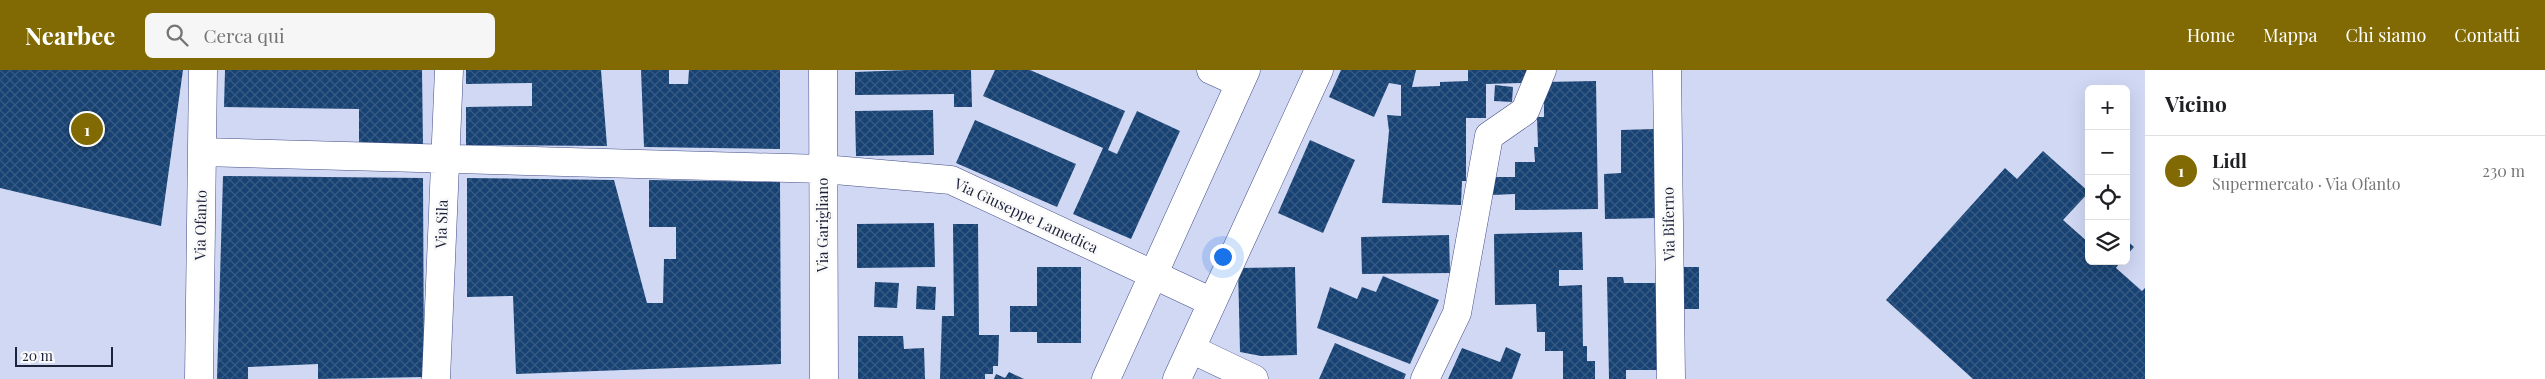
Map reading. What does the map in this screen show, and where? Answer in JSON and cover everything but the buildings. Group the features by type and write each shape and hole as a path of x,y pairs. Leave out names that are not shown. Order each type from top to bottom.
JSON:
{"street":[{"name":"Via Ofanto","path":"199,379 203,70"},
{"name":"Via Sila","path":"436,379 449,70"},
{"name":"Via Garigliano","path":"823,70 828,170 824,379"},
{"path":"1106,379 1243,77 1211,70"},
{"path":"1177,379 1319,70"},
{"path":"1425,379 1457,313 1489,136 1525,111 1542,70"},
{"name":"Via Biferno","path":"1667,70 1671,379"},
{"name":"Via Giuseppe Lamedica","path":"202,152 828,170 951,180 1212,302"},
{"path":"1191,348 1254,379"}],"place":[{"name":"Lidl","path":"87,129"}]}
